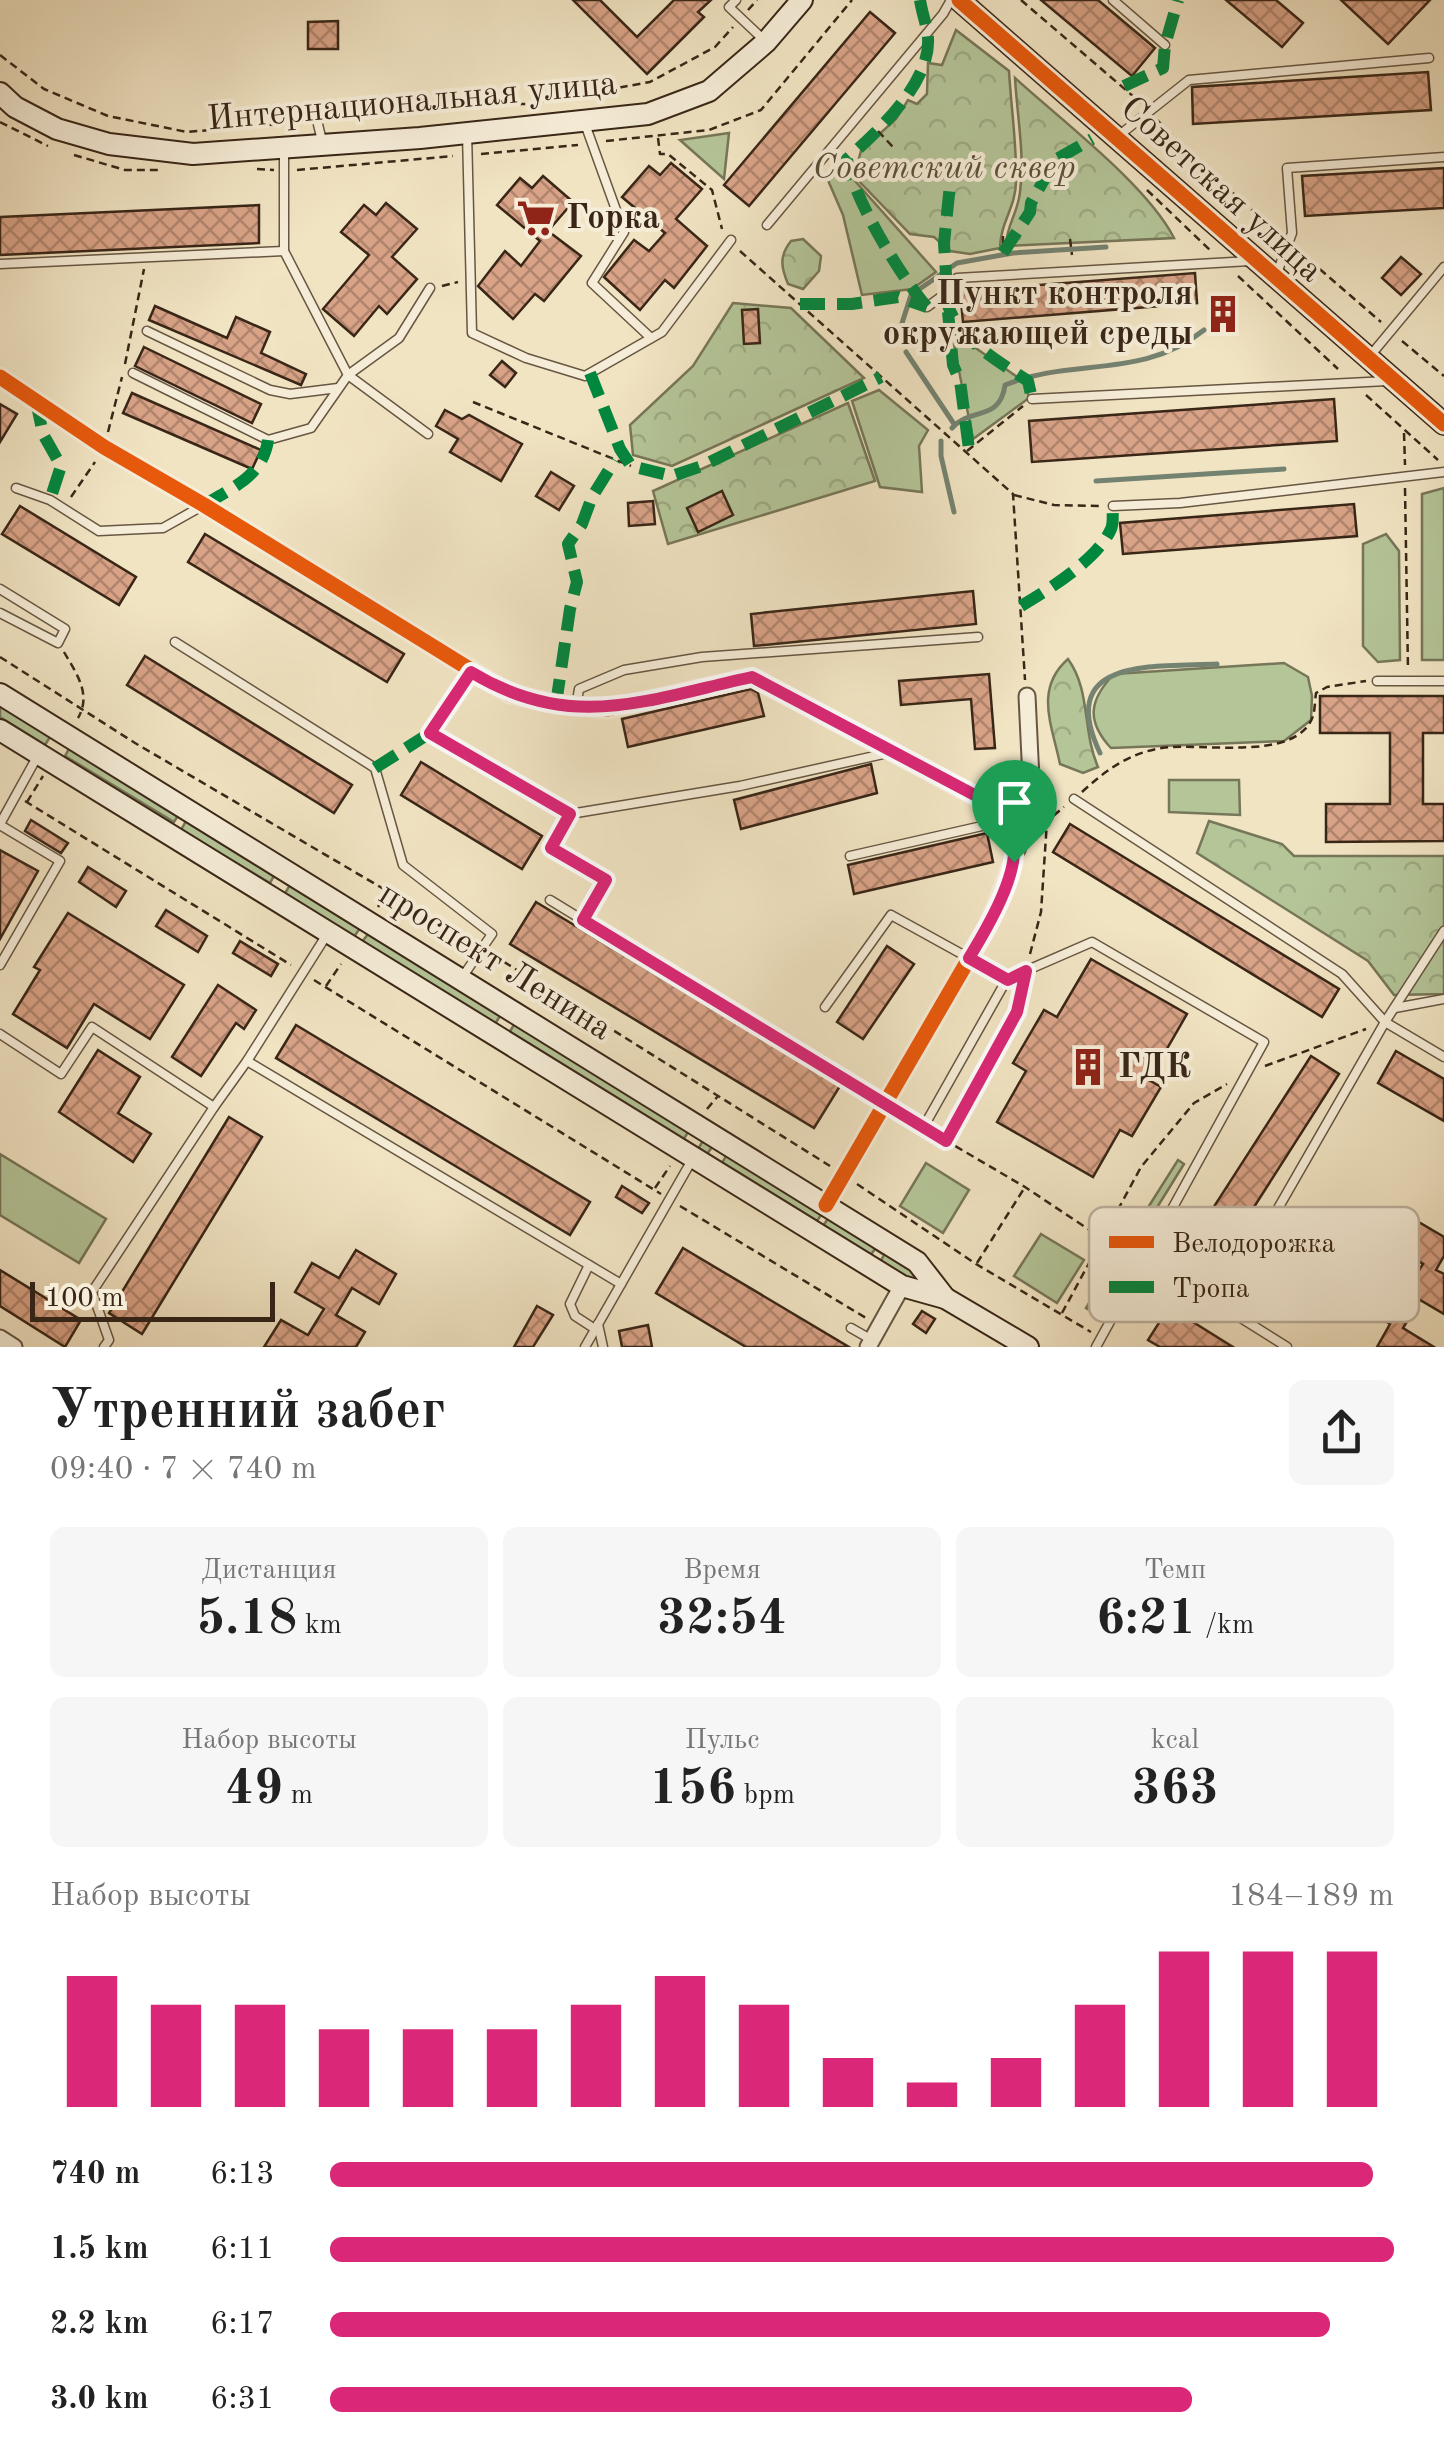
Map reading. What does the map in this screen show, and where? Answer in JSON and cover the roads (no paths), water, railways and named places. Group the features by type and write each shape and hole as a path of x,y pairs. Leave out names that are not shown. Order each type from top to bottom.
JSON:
{"main road":[{"name":"Интернациональная улица","path":"0,93 15,107 57,129 110,144 192,154 468,133 648,114 709,91 766,42 802,0"},
{"name":"Советская улица","path":"959,0 1444,424"},
{"name":"проспект Ленина","path":"0,694 917,1262 945,1298"},
{"name":"проспект Ленина","path":"0,730 902,1286 945,1298 1028,1347"}],"street":[{"path":"0,378 104,448 204,505 510,694 608,709 752,677 984,800 1013,837 1014,862"},
{"path":"826,1205 988,926 1014,862 1032,800 1026,696"},
{"path":"873,1338 902,1286"},
{"path":"0,1338 14,1347"}],"lane":[{"path":"736,0 730,7 766,42"},
{"path":"767,225 943,14 950,0"},
{"path":"1113,0 1164,45"},
{"path":"1117,137 1189,80 1429,58"},
{"path":"319,114 323,145"},
{"path":"584,120 624,232 592,283 651,338"},
{"path":"468,133 472,333 526,358 585,376 662,332 731,240"},
{"path":"284,148 284,251 348,375 428,434"},
{"path":"1276,278 1292,233 1287,168 1444,156"},
{"path":"0,264 284,251"},
{"path":"927,307 945,294 957,278 1255,260"},
{"path":"1368,360 1444,268"},
{"path":"133,373 268,440 311,428 348,375 399,338 430,288"},
{"path":"147,331 270,390 290,394 339,387"},
{"path":"1032,399 1391,380"},
{"path":"1113,506 1180,503 1444,472"},
{"path":"16,488 63,508 99,531 163,528 204,505"},
{"path":"0,589 65,629 58,642 0,612"},
{"path":"576,707 579,689 648,664 978,638"},
{"path":"175,642 376,768 403,865 492,934 460,979"},
{"path":"1377,681 1444,681"},
{"path":"430,733 570,814 740,786 892,752"},
{"path":"0,965 60,862 0,824 39,754"},
{"path":"1074,799 1342,974 1385,1022 1444,1057"},
{"path":"850,856 1004,822"},
{"path":"550,900 923,1128 1008,980 1092,942 1264,1042 1175,1207"},
{"path":"825,1006 891,916 1008,980"},
{"path":"104,1347 109,1340 92,1292 328,932"},
{"path":"1279,1207 1385,1022 1444,932"},
{"path":"1395,1008 1444,999"},
{"path":"0,1034 61,1074 92,1027 214,1107"},
{"path":"247,1061 621,1284"},
{"path":"586,1347 693,1158"},
{"path":"590,1265 570,1304 575,1316 597,1327 602,1347"},
{"path":"1247,1322 1287,1347"},
{"path":"851,1328 873,1338"}],"waterway":[{"path":"902,345 897,339 911,295 957,263 1013,253 1106,247"},
{"path":"952,428 991,409 1002,397 1005,385 1056,372 1156,356 1204,330"},
{"path":"906,352 954,424"},
{"path":"941,441 954,512"},
{"path":"1096,481 1284,469"},
{"path":"1100,753 1089,721 1090,699 1101,683 1118,673 1141,668 1217,664"}],"place":[{"name":"Горка","path":"536,218"},
{"name":"Пункт контроля окружающей среды","path":"1223,314"},
{"name":"ГДК","path":"1088,1067"}],"park label":[{"name":"Советский сквер","path":"944,168"}]}
